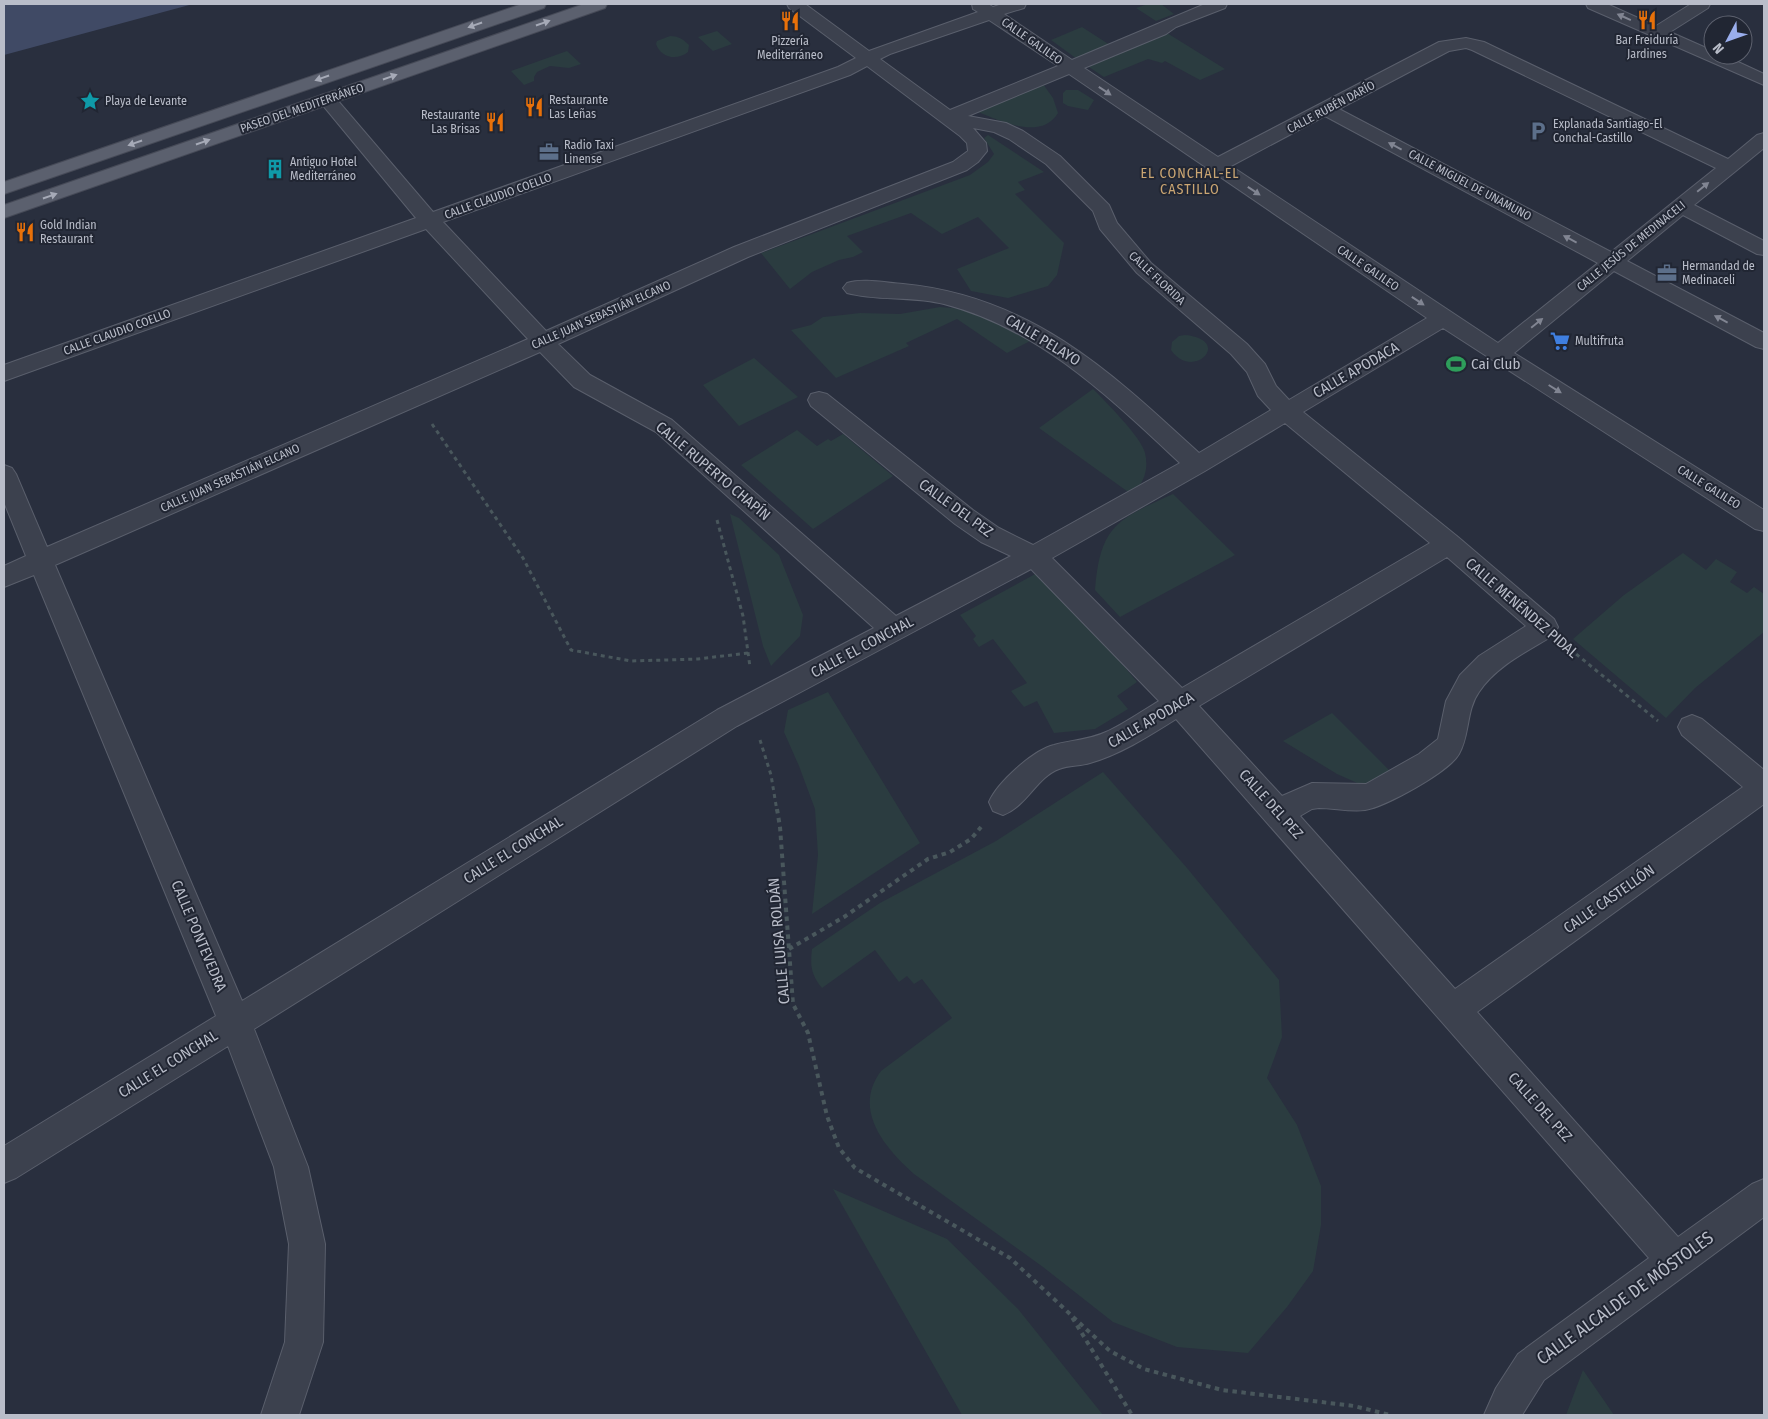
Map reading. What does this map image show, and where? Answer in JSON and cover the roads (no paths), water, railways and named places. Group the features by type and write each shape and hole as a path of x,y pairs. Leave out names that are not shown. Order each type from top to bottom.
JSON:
{"main road":[{"name":"PASEO DEL MEDITERRÁNEO","path":"4,188 538,4"},
{"name":"PASEO DEL MEDITERRÁNEO","path":"4,212 599,4"}],"street":[{"name":"CALLE JUAN SEBASTIÁN ELCANO","path":"4,577 544,341 741,252 960,166 974,157 979,148 977,142 795,4"},
{"name":"CALLE CLAUDIO COELLO","path":"4,372 430,221 844,71 884,50 984,8 1018,4"},
{"path":"947,118 1219,4"},
{"path":"1594,4 1764,80"},
{"path":"1658,32 1702,4"},
{"name":"CALLE GALILEO","path":"984,8 1443,318 1764,522"},
{"name":"CALLE RUBÉN DARÍO","path":"1216,166 1445,46 1466,43 1478,46 1730,166"},
{"name":"CALLE RUPERTO CHAPÍN","path":"326,99 430,221 582,381 664,426 894,630"},
{"name":"CALLE MIGUEL DE UNAMUNO","path":"1326,109 1764,342"},
{"name":"CALLE FLORIDA","path":"947,118 965,120 1016,134 1053,160 1102,209 1107,225 1144,268 1239,348 1257,369 1266,390 1286,410"},
{"name":"CALLE JESÚS DE MEDINACELI","path":"1499,354 1730,166 1762,144"},
{"path":"1680,206 1764,250"},
{"name":"CALLE PELAYO","path":"854,288 943,297 1002,315 1036,332 1076,357 1113,388 1197,465"},
{"name":"CALLE APODACA","path":"1034,556 1197,465 1286,410 1443,318"},
{"name":"CALLE DEL PEZ","path":"819,400 964,517 990,535 1034,556 1180,704 1675,1260"},
{"name":"CALLE MENÉNDEZ PIDAL","path":"1278,813 1311,796 1366,796 1381,792 1434,759 1446,750 1452,737 1456,712 1462,694 1472,680 1491,662 1545,627 1449,544 1286,410"},
{"name":"CALLE PONTEVEDRA","path":"4,474 235,1022 291,1167 307,1244 304,1342 280,1415"},
{"name":"CALLE APODACA","path":"1003,802 1042,765 1054,757 1103,748 1449,544"},
{"name":"CALLE EL CONCHAL","path":"4,1166 727,718 1034,556"},
{"path":"1692,727 1764,787"},
{"name":"CALLE CASTELLÓN","path":"1454,1010 1764,787"},
{"name":"CALLE ALCALDE DE MÓSTOLES","path":"1503,1415 1509,1401 1531,1367 1764,1196"}],"water":[{"path":"4,4 193,4 4,55"}],"place":[{"name":"Bar Freiduría Jardines","path":"1647,20"},
{"name":"Pizzería Mediterráneo","path":"790,21"},
{"name":"Playa de Levante","path":"90,101"},
{"name":"Restaurante Las Leñas","path":"534,107"},
{"name":"Restaurante Las Brisas","path":"495,122"},
{"name":"Explanada Santiago-El Conchal-Castillo","path":"1538,131"},
{"name":"Radio Taxi Linense","path":"549,152"},
{"name":"Antiguo Hotel Mediterráneo","path":"275,169"},
{"name":"Gold Indian Restaurant","path":"25,232"},
{"name":"Hermandad de Medinaceli","path":"1667,273"},
{"name":"Multifruta","path":"1560,341"},
{"name":"Cai Club","path":"1456,364"}],"district":[{"name":"EL CONCHAL-EL CASTILLO","path":"1190,182"}]}
